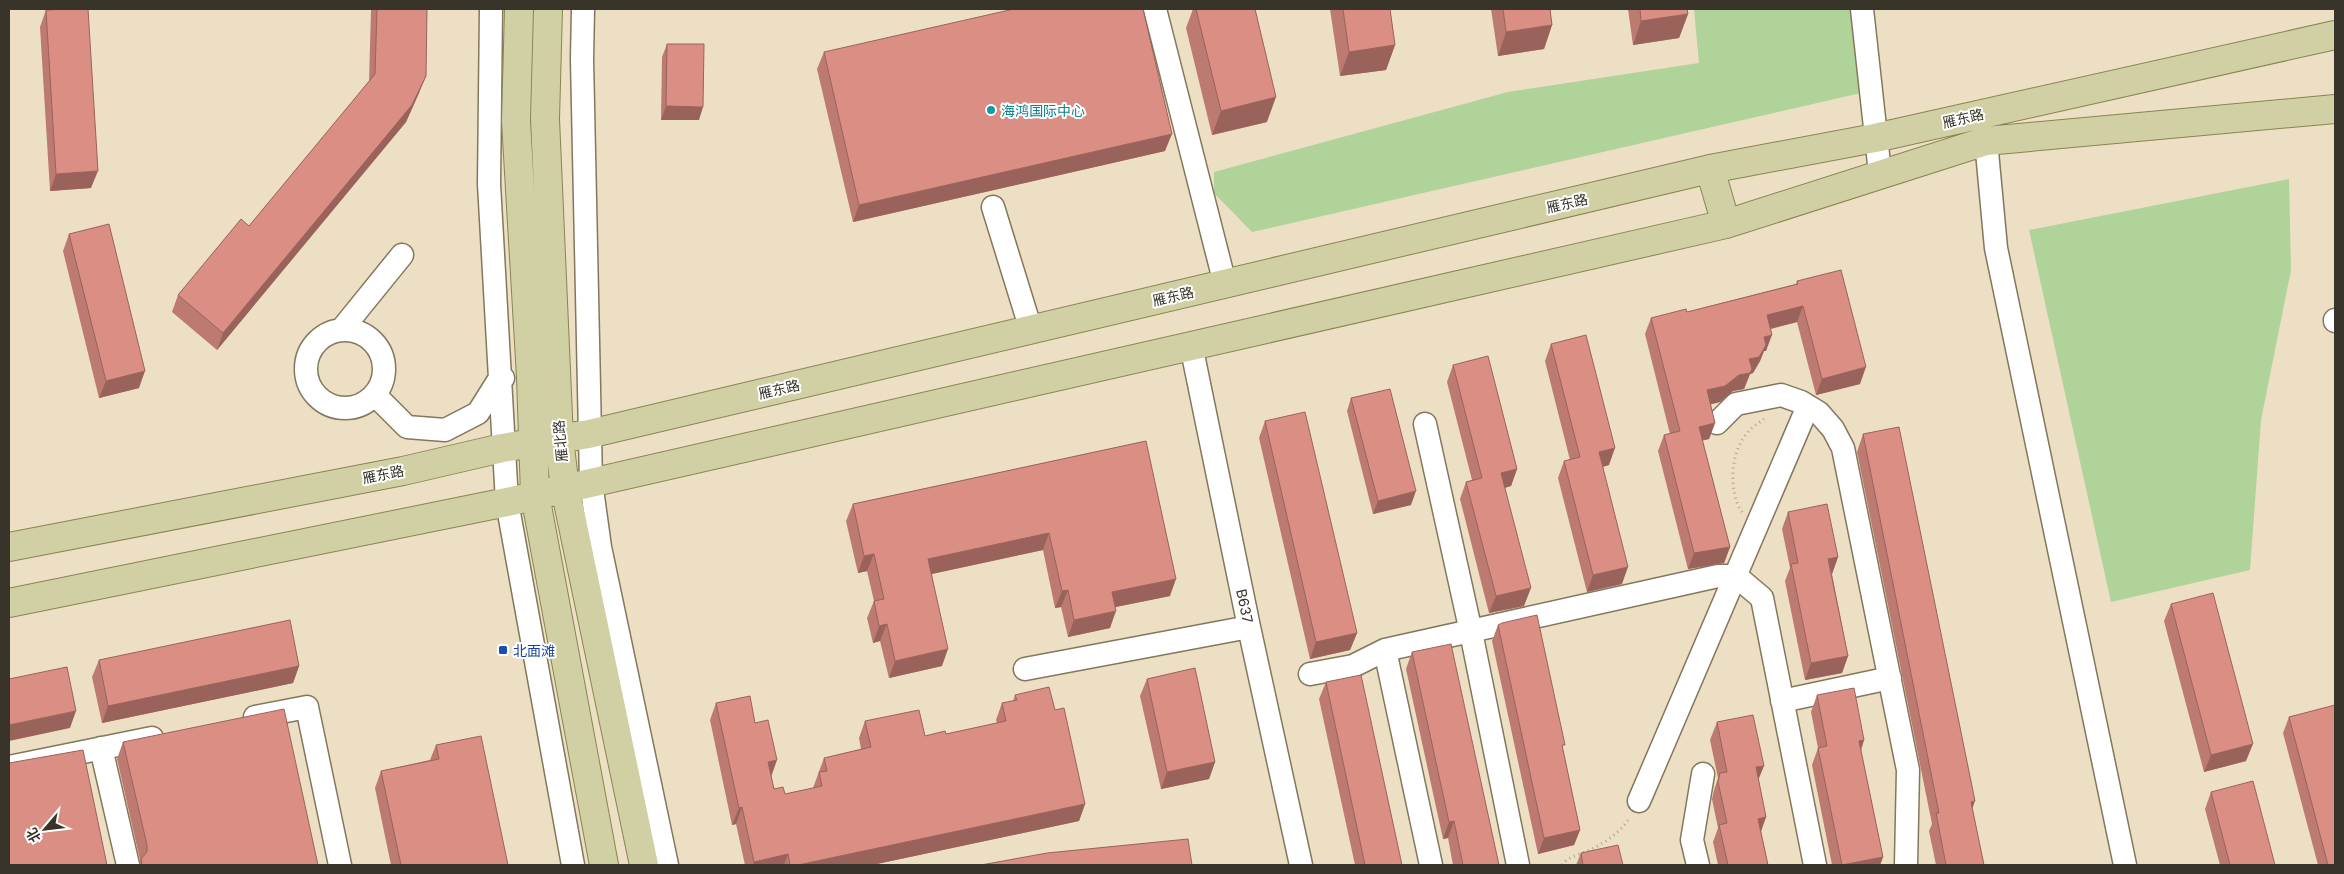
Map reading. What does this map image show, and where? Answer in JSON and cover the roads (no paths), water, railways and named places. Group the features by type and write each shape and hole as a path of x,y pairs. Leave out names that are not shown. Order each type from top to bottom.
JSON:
{"main road":[{"name":"雁北路","path":"519,9 516,120 531,377 546,441 565,488 644,865"},
{"name":"雁北路","path":"548,9 545,119 546,441 535,495 604,865"},
{"name":"雁东路","path":"9,547 403,471 502,448 589,434 1710,170 1875,138 2335,36"},
{"name":"雁东路","path":"9,602 507,502 1726,224 1986,140 2335,109"},
{"path":"1710,170 1726,224"}],"street":[{"path":"491,9 489,184 502,448 507,502 573,865"},
{"path":"583,9 582,59 591,482 600,546 667,865"},
{"path":"1155,9 1225,284"},
{"path":"1862,9 1880,173"},
{"path":"1986,140 1996,248 2125,865"},
{"path":"993,207 1031,330"},
{"path":"342,329 402,255"},
{"path":"342,329 355,331 367,336 377,346 383,358 382,384 375,395 364,404 352,408 327,405 317,397 309,386 305,374 306,361 310,349 319,339 330,332 342,329"},
{"name":"B637","path":"1191,346 1249,627 1301,865"},
{"path":"500,378 531,377"},
{"path":"375,395 407,427 445,430 478,413 500,378"},
{"path":"1717,423 1736,404 1780,395 1808,406 1819,413 1834,429 1843,448 1908,770 1906,865"},
{"path":"1639,801 1808,406"},
{"path":"1425,424 1472,632 1518,865"},
{"path":"1310,674 1353,666 1385,650 1718,576 1736,576 1762,598 1815,865"},
{"path":"1025,669 1249,627"},
{"path":"1385,650 1430,865"},
{"path":"1782,701 1890,678"},
{"path":"232,722 307,706 340,865"},
{"path":"9,767 176,733"},
{"path":"101,748 128,865"},
{"path":"1698,865 1692,840 1703,774"}],"place":[{"name":"海鸿国际中心","path":"991,110"},
{"name":"北面滩","path":"503,650"}]}
